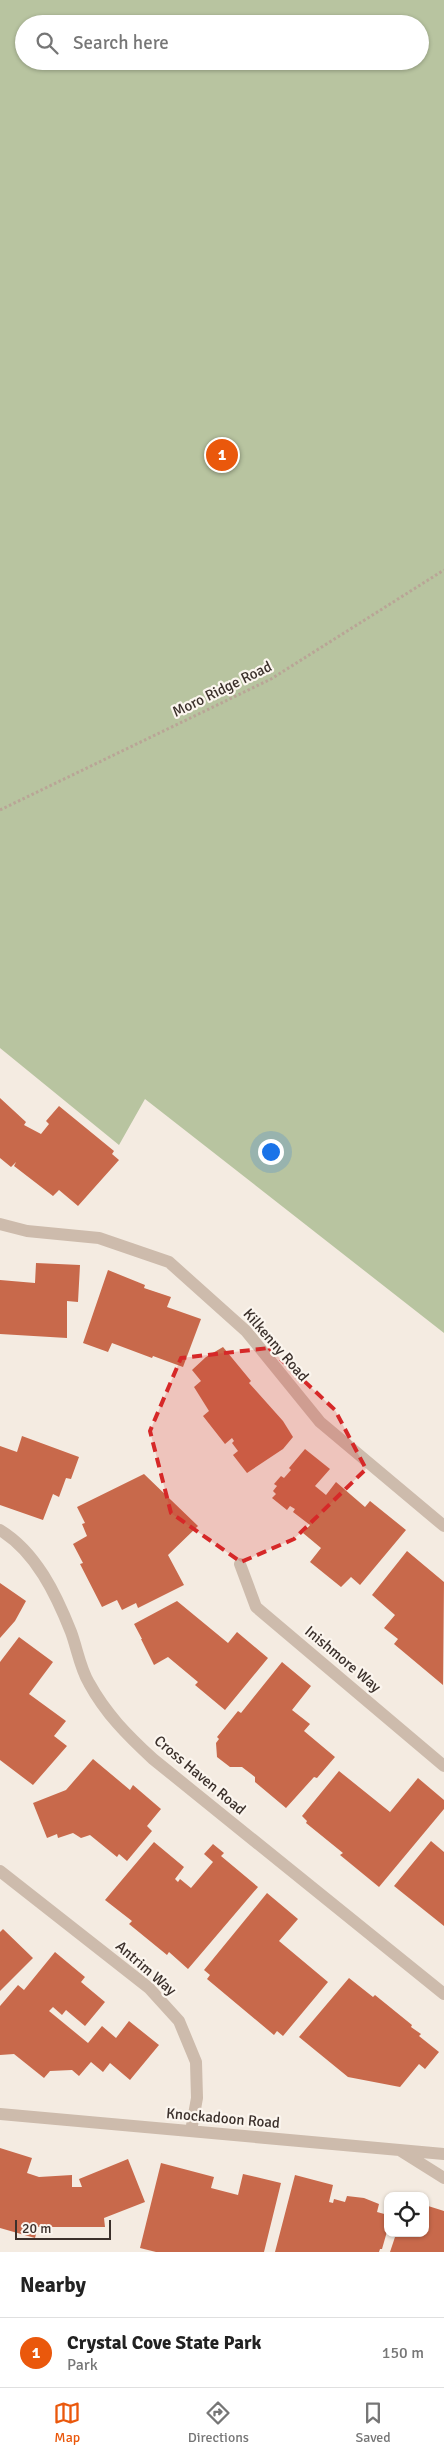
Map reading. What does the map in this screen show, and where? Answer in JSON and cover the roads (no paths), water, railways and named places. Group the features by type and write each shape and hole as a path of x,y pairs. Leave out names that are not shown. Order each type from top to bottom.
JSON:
{"street":[{"name":"Kilkenny Road","path":"0,1224 27,1231 99,1238 169,1262 246,1331 320,1422 444,1526"},
{"name":"Cross Haven Road","path":"0,1530 16,1540 49,1581 71,1632 88,1681 116,1723 153,1759 444,1994"},
{"name":"Inishmore Way","path":"240,1564 256,1606 444,1766"},
{"name":"Antrim Way","path":"0,1871 149,1988 179,2021 196,2062 197,2098 191,2131"},
{"name":"Knockadoon Road","path":"0,2114 444,2154"},
{"path":"399,2150 444,2178"}],"place":[{"name":"Crystal Cove State Park","path":"222,455"}]}
